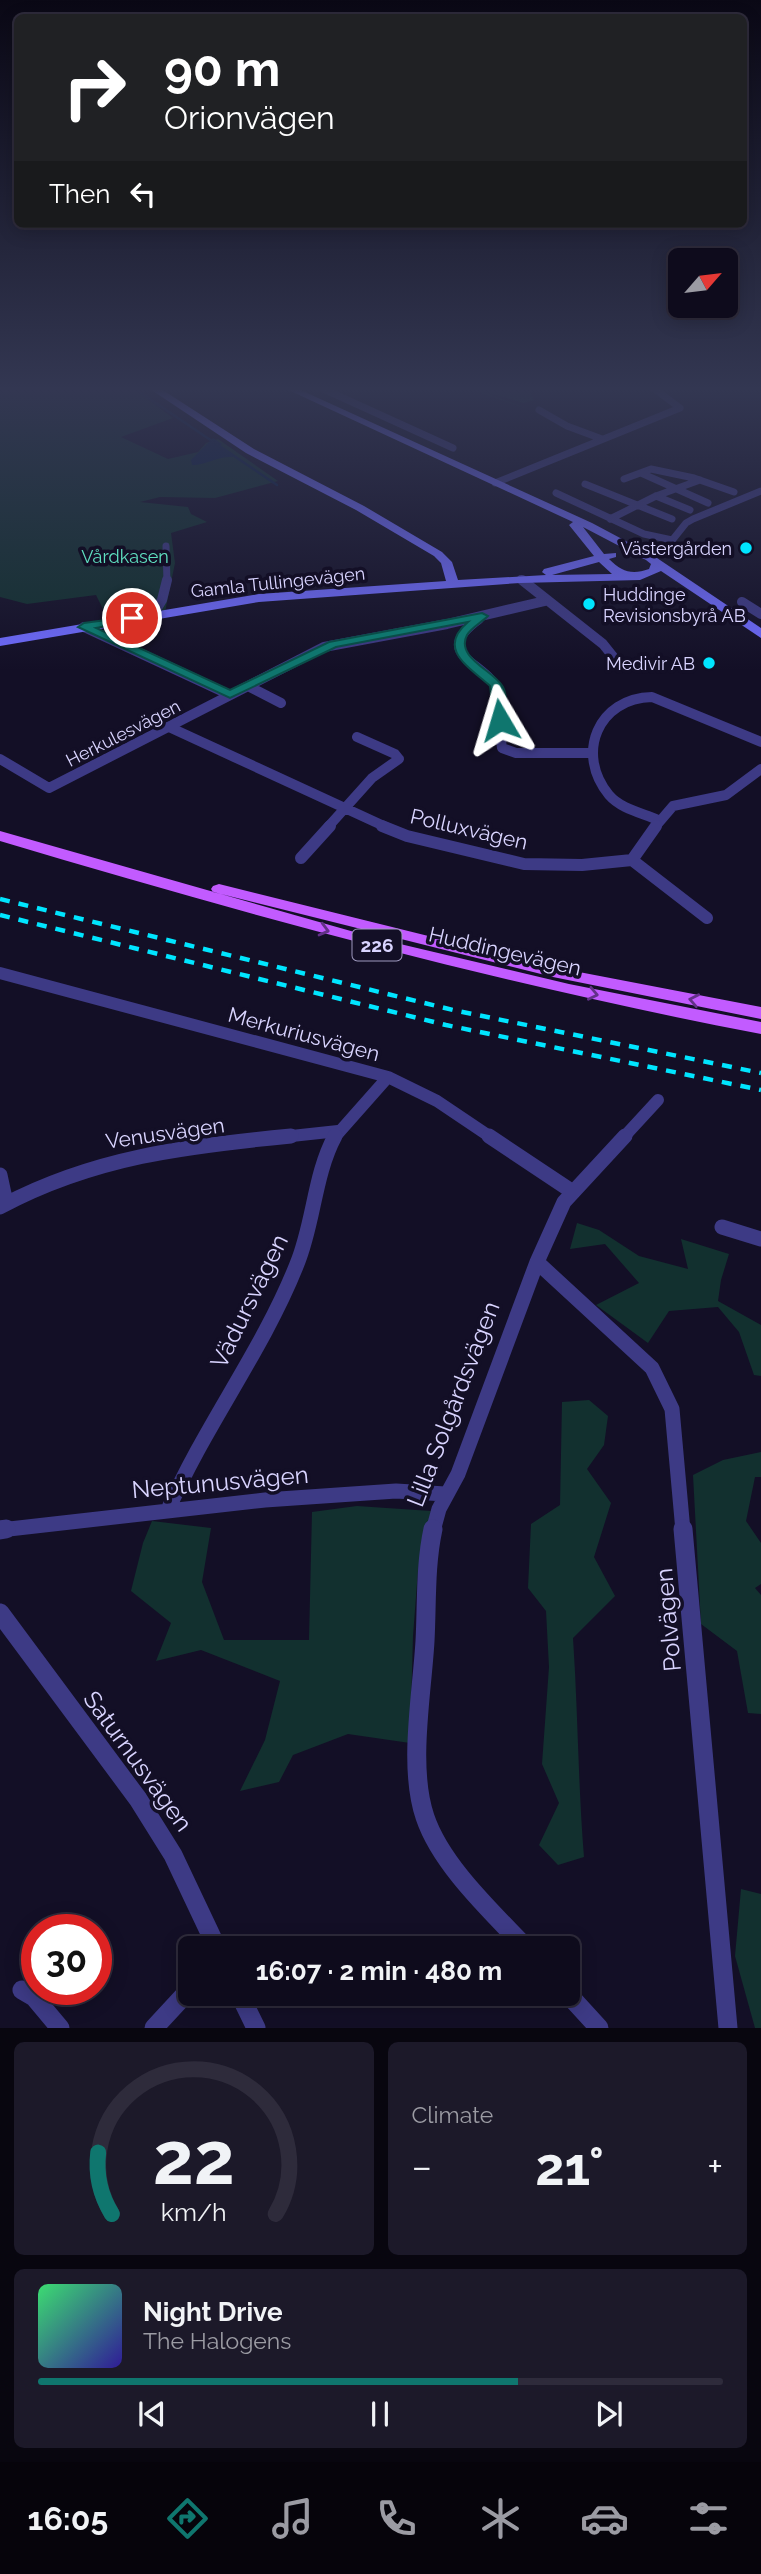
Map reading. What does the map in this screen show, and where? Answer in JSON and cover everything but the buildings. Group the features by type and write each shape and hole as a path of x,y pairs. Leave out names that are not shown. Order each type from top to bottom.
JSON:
{"main road":[{"name":"Huddingevägen","path":"0,824 227,892 553,972 761,1013"},
{"name":"Huddingevägen","path":"0,836 220,902 377,944 551,985 761,1028"}],"street":[{"path":"309,482 438,554 446,562 453,584"},
{"path":"495,482 642,555 761,634"},
{"path":"660,482 708,503"},
{"path":"610,519 656,496 696,482"},
{"path":"705,482 734,492"},
{"path":"584,484 672,519"},
{"path":"642,555 666,548 685,523 761,491"},
{"path":"556,494 644,534 672,540"},
{"path":"656,496 690,510"},
{"path":"552,509 585,534 613,571 661,584 726,611"},
{"path":"153,615 160,607 164,592 168,565 166,546"},
{"name":"Gamla Tullingevägen","path":"520,579 620,553 642,555"},
{"path":"631,577 652,573 657,569 656,565"},
{"name":"Gamla Tullingevägen","path":"0,642 281,596 520,579 631,577"},
{"path":"520,579 603,645 615,659"},
{"name":"Herkulesvägen","path":"0,759 49,788 333,644 482,616 545,601"},
{"path":"742,602 761,614"},
{"path":"482,616 462,633 460,645 463,656 496,685 499,694 502,748 516,754 592,753"},
{"path":"84,627 230,695"},
{"path":"248,686 281,703"},
{"path":"658,820 609,795 593,771 592,753 597,733 608,714 623,699 639,695 652,697 761,742"},
{"name":"Polluxvägen","path":"169,727 407,836 516,862 582,864 632,860"},
{"path":"302,858 372,778 399,759 395,754 357,737"},
{"path":"707,918 632,860 658,820 673,806 726,795 761,769"},
{"name":"Merkuriusvägen","path":"0,974 388,1077 437,1101 573,1192"},
{"name":"Vädursvägen","path":"167,1510 298,1263 331,1144 338,1131 388,1077"},
{"name":"Lilla Solgårdsvägen","path":"516,1936 440,1847 425,1817 419,1772 429,1565 435,1522 445,1494 458,1474 537,1262 564,1202 659,1100"},
{"name":"Venusvägen","path":"0,1175 3,1205 55,1178 90,1165 338,1131"},
{"path":"722,1227 761,1240"},
{"name":"Polvägen","path":"537,1262 652,1368 672,1409 728,2028"},
{"name":"Neptunusvägen","path":"0,1530 167,1510 396,1491 445,1494"},
{"name":"Saturnusvägen","path":"0,1614 138,1799 173,1855 212,1936"},
{"path":"154,2028 178,2002"},
{"path":"41,2005 60,2028"},
{"path":"245,2006 256,2028"},
{"path":"579,2006 599,2028"}],"green space":[{"name":"Vårdkasen","path":"0,482 276,482 215,498 160,497 140,502 188,507 191,514 207,522 171,533 175,563 165,612 109,621 96,595 27,604 0,597"},
{"path":"577,1223 599,1230 639,1256 688,1269 681,1239 729,1254 718,1301 761,1325 761,1376 754,1375 739,1332 718,1307 669,1311 648,1343 596,1305 639,1283 605,1244 570,1249"},
{"path":"589,1400 608,1416 604,1445 587,1469 611,1503 594,1557 615,1596 573,1638 584,1857 558,1865 539,1845 559,1803 542,1764 549,1667 546,1611 528,1588 531,1524 560,1505 562,1402"},
{"path":"761,1452 761,1477 755,1477 746,1521 761,1543 761,1584 755,1588 761,1595 761,1714 748,1713 737,1651 701,1624 693,1475 723,1460"},
{"path":"357,1506 431,1511 418,1570 410,1743 348,1734 293,1755 279,1782 240,1791 265,1740 280,1681 201,1650 156,1661 171,1623 131,1591 143,1543 152,1521 211,1528 202,1582 224,1640 309,1640 312,1512"},
{"path":"741,1889 761,1894 761,2028 755,2028 735,1956"}],"waterway":[{"path":"272,482 277,485"}],"railway":[{"path":"0,899 453,1010 761,1073"},
{"path":"0,915 446,1025 761,1090"}],"place":[{"name":"Västergården","path":"746,548"},
{"name":"Huddinge Revisionsbyrå AB","path":"589,604"},
{"name":"Medivir AB","path":"709,663"}],"route":[{"path":"132,618 84,627 230,695 333,644 482,616 462,633 461,651 469,662 496,685 500,720"}]}
